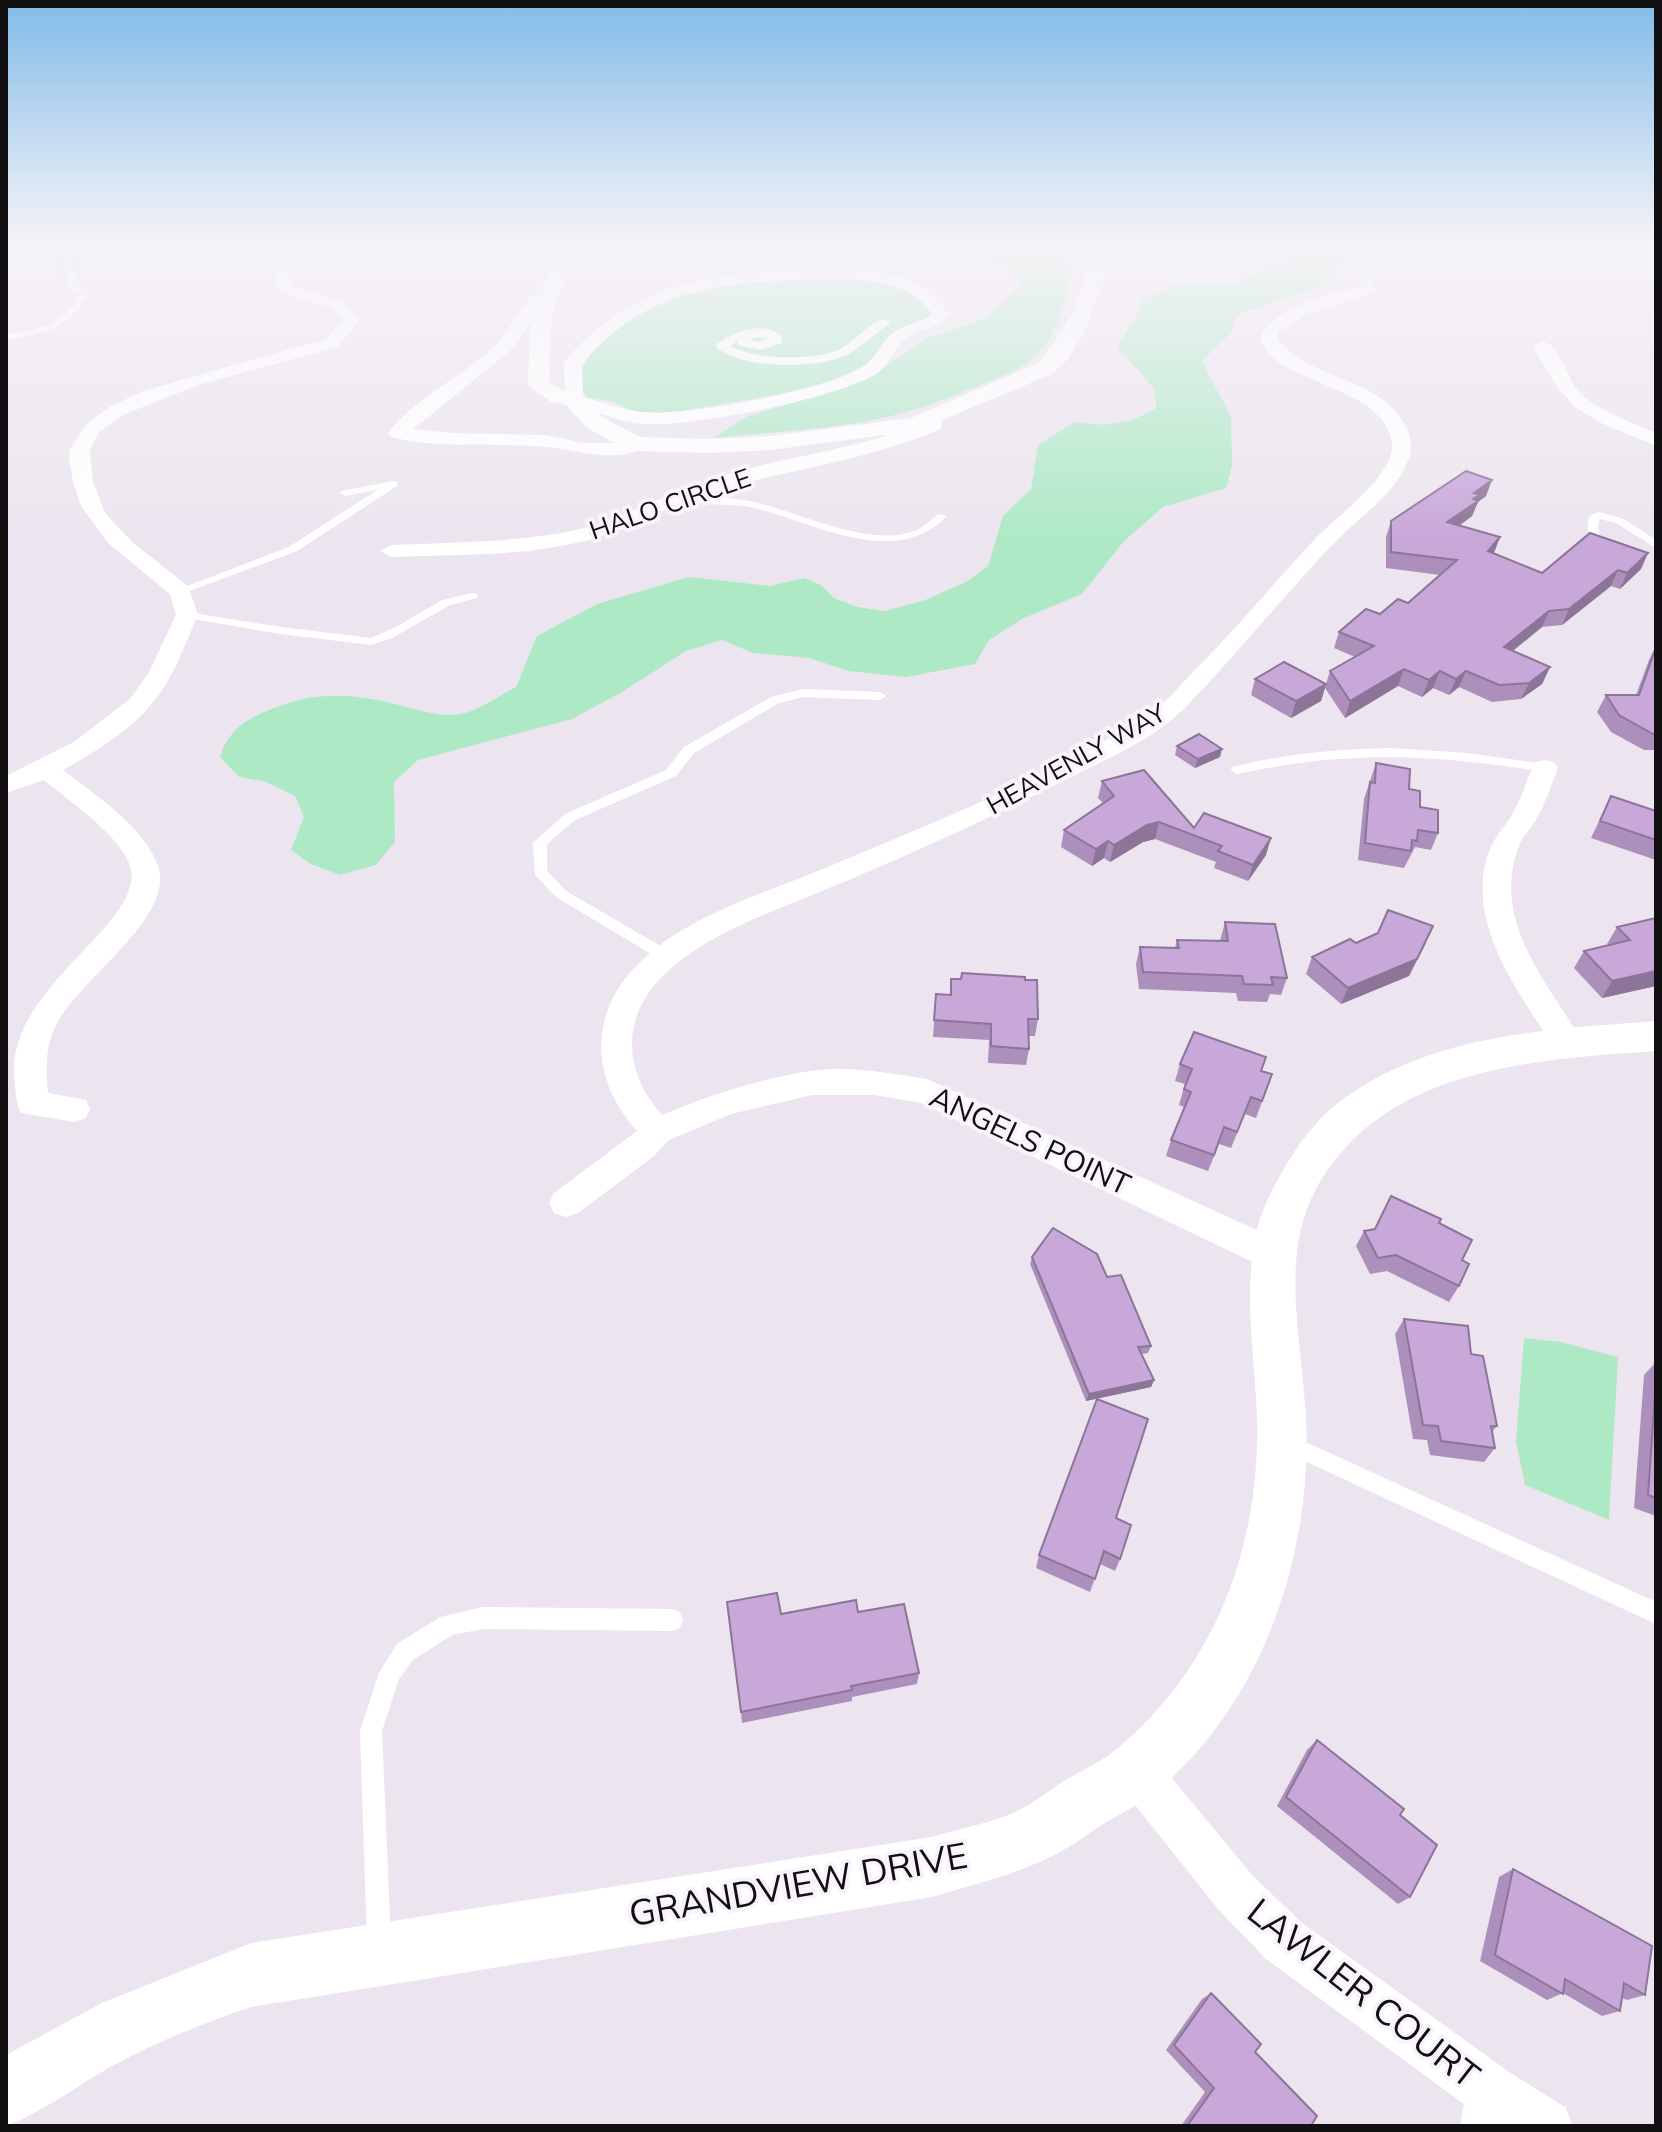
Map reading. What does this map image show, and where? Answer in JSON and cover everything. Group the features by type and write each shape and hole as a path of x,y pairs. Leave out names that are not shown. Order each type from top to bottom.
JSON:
{"street":[{"path":"6,785 29,779 110,729 131,712 148,692 187,615 180,591 115,539 95,513 84,487 80,451 83,443 104,420 148,395 334,340"},
{"path":"510,340 476,372 420,411 398,433 454,439 547,441 582,449 623,449 637,444 710,446 770,443 884,429 916,424 1028,377 1044,369 1060,354 1068,340"},
{"path":"542,340 539,385 559,397 642,418 677,418 803,392 872,369 895,340"},
{"path":"593,340 573,363 574,400 584,415 602,429 637,444"},
{"path":"729,340 722,346 736,355 755,358 824,357 848,350 857,340"},
{"name":"HEAVENLY WAY","path":"657,1131 628,1097 619,1079 614,1040 625,1003 650,970 666,956 726,922 988,808 1161,718 1225,654 1346,518 1389,479 1400,463 1400,435 1378,407 1358,393 1281,356 1269,340"},
{"path":"1542,346 1554,358 1563,383 1572,393 1606,417 1656,440"},
{"name":"HALO CIRCLE","path":"391,551 515,545 582,535 624,522 718,483 894,442 934,425 933,416"},
{"path":"45,768 124,837 145,868 145,892 125,921 61,982 37,1013 23,1059 24,1083 33,1104 74,1109"},
{"path":"1545,768 1527,813 1503,850 1499,869 1500,913 1517,968 1567,1043"},
{"name":"GRANDVIEW DRIVE","path":"6,2093 108,2031 180,1999 251,1975 932,1867 1021,1840 1136,1770 1185,1723 1213,1685 1236,1645 1268,1563 1282,1481 1274,1255 1286,1207 1319,1149 1356,1112 1405,1081 1437,1070 1567,1043 1656,1036"},
{"name":"ANGELS POINT","path":"566,1203 642,1147 657,1131 725,1103 812,1083 875,1083 927,1091 1274,1255"},
{"name":"LAWLER COURT","path":"1136,1770 1235,1892 1284,1941 1490,2109 1546,2126"}],"lane":[{"path":"180,591 293,549 393,484 345,493"},
{"path":"683,495 702,502 748,504 876,540 914,534 928,528 942,516"},
{"path":"1607,552 1597,545 1592,528 1593,518 1599,515 1620,521 1656,545"},
{"path":"187,615 300,634 373,642 418,620 436,604 457,597 473,596"},
{"path":"666,956 561,894 540,872 540,843 570,817 671,773 689,750 775,700 804,693 880,696"},
{"path":"1237,770 1288,757 1337,751 1432,753 1545,768"},
{"path":"1282,1440 1656,1613"},
{"path":"379,1954 371,1731 390,1673 405,1652 448,1625 483,1618 672,1620"}],"green space":[{"path":"603,340 900,340 863,369 825,383 776,395 658,415 637,413 612,401 588,398 577,382 585,363"},
{"path":"923,340 1047,340 1029,362 1008,373 932,404 895,415 819,428 713,438 746,417 866,380"},
{"path":"1121,340 1223,340 1202,361 1231,417 1232,466 1226,488 1163,507 1124,541 1082,594 1024,618 989,640 975,664 906,677 849,671 809,658 753,653 722,640 686,651 622,692 572,719 418,760 394,782 395,842 376,865 340,875 311,864 291,850 304,817 295,796 264,781 239,777 220,757 230,736 246,721 295,701 346,696 445,715 474,710 516,687 537,636 597,604 689,577 770,586 804,578 821,585 834,598 857,607 884,611 923,601 968,581 988,566 1003,516 1031,489 1038,445 1075,422 1117,423 1156,408 1154,388 1117,347"},
{"path":"1524,1338 1561,1342 1618,1357 1609,1520 1525,1485 1516,1441"}],"building":[{"path":"1466,471 1492,480 1474,493 1479,495 1473,499 1478,501 1447,522 1500,537 1488,551 1542,573 1590,533 1648,553 1627,573 1618,570 1569,609 1549,611 1504,647 1550,667 1529,683 1499,685 1466,671 1456,679 1440,671 1429,680 1404,669 1350,701 1330,671 1374,646 1339,632 1366,609 1380,614 1398,599 1408,603 1457,560 1391,552 1391,521"},
{"path":"1656,647 1656,734 1653,734 1619,715 1606,695 1639,695"},
{"path":"1284,662 1326,684 1296,701 1255,679"},
{"path":"1199,734 1222,749 1198,759 1177,746"},
{"path":"1376,763 1410,769 1409,789 1420,791 1420,807 1438,810 1438,833 1418,830 1417,841 1412,840 1411,851 1365,843 1370,782 1375,783"},
{"path":"1144,770 1194,828 1204,813 1271,838 1253,865 1218,851 1222,846 1159,822 1147,825 1114,845 1108,841 1096,849 1064,830 1114,796 1102,781"},
{"path":"1611,796 1656,811 1656,840 1600,821"},
{"path":"1388,910 1433,926 1417,959 1348,988 1312,957 1350,939 1356,943 1378,933"},
{"path":"1656,918 1656,971 1612,981 1584,951 1630,940 1617,927"},
{"path":"1225,922 1275,924 1287,978 1271,977 1273,985 1244,984 1242,976 1143,972 1140,947 1179,948 1177,940 1228,941"},
{"path":"962,973 1037,980 1038,1019 1028,1019 1029,1049 991,1046 991,1024 934,1020 936,994 951,995 951,979 961,979"},
{"path":"1194,1032 1266,1057 1261,1071 1272,1074 1262,1101 1251,1097 1237,1132 1224,1127 1214,1155 1171,1140 1191,1092 1184,1089 1192,1069 1180,1064"},
{"path":"1391,1196 1441,1219 1439,1223 1472,1240 1462,1260 1469,1264 1459,1286 1396,1255 1378,1258 1364,1231 1375,1229"},
{"path":"1053,1228 1097,1254 1107,1277 1121,1275 1151,1346 1138,1347 1154,1380 1089,1394 1032,1257"},
{"path":"1404,1319 1468,1326 1471,1354 1483,1356 1497,1426 1491,1426 1495,1448 1441,1441 1438,1426 1423,1425"},
{"path":"1656,1381 1656,1498 1648,1495"},
{"path":"1097,1399 1148,1419 1116,1518 1131,1525 1120,1559 1104,1551 1095,1579 1039,1555"},
{"path":"777,1593 781,1614 856,1600 858,1612 904,1604 919,1673 741,1712 727,1602"},
{"path":"1317,1740 1404,1809 1400,1815 1437,1845 1410,1897 1286,1797"},
{"path":"1513,1869 1652,1946 1645,1995 1624,1983 1620,2011 1565,1979 1563,1994 1495,1955"},
{"path":"1211,1993 1261,2044 1255,2052 1317,2116 1311,2126 1187,2126 1214,2088 1174,2045"}]}
